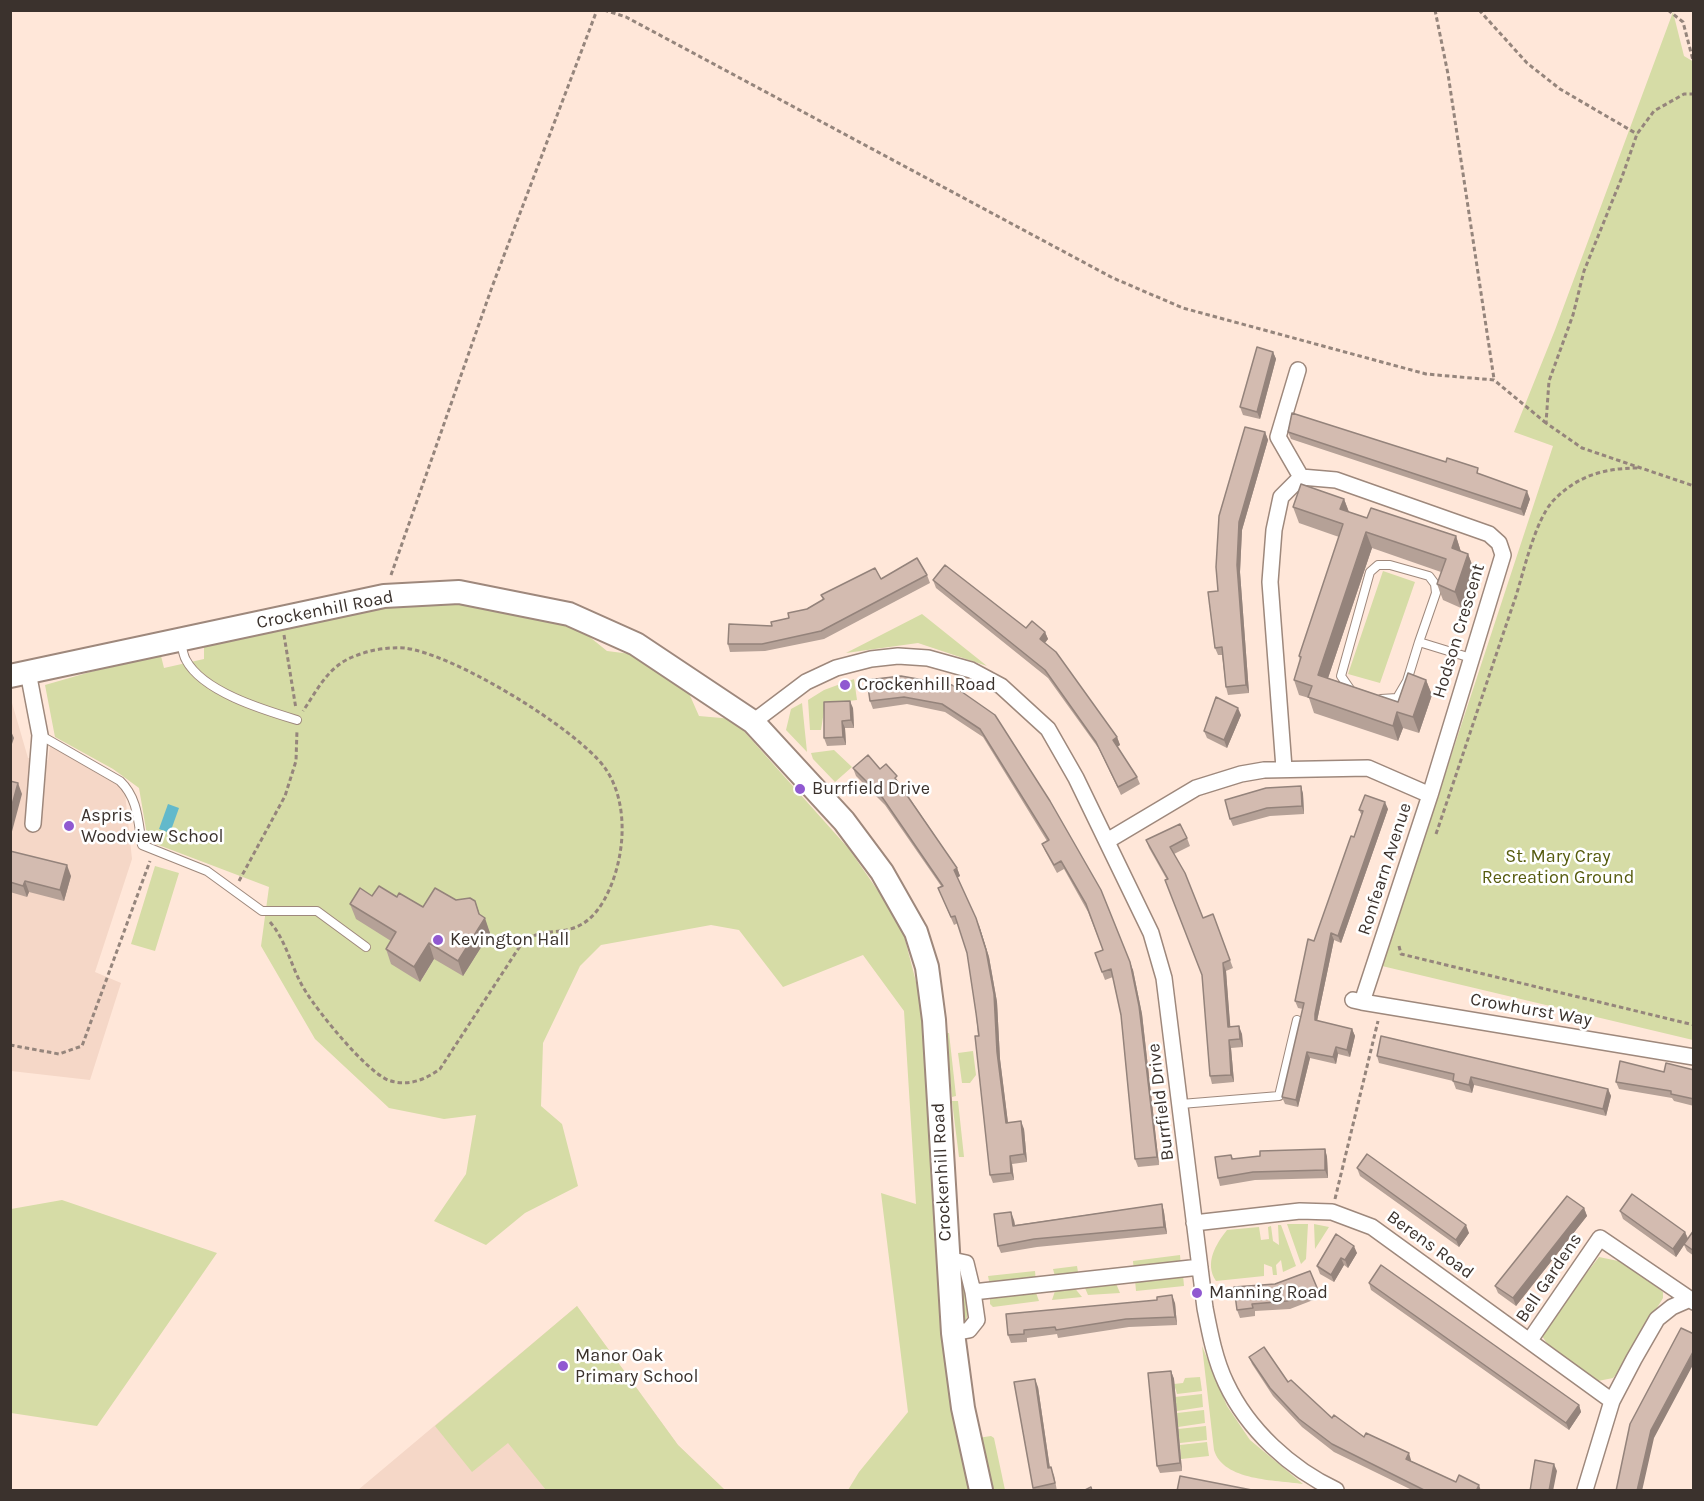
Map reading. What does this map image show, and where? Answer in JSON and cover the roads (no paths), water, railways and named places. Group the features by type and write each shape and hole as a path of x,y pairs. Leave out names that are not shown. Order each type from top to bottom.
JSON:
{"main road":[{"name":"Crockenhill Road","path":"20,674 384,596 459,592 569,614 636,644 753,722 844,821 882,872 916,932 927,966 934,1020 953,1333 974,1468 981,1491"}],"street":[{"path":"1284,768 1270,582 1274,530 1281,496 1301,477 1278,437 1298,370"},
{"name":"Hodson Crescent","path":"1301,477 1336,480 1490,534 1499,543 1503,555 1501,565 1430,795"},
{"name":"Burrfield Drive","path":"753,722 806,682 836,668 871,658 898,656 928,658 971,670 1001,686 1048,729 1076,778 1151,933 1170,1008 1194,1222 1210,1335 1226,1385 1272,1446 1318,1482 1336,1491"},
{"path":"20,674 40,735 33,824"},
{"name":"Ronfearn Avenue","path":"1107,841 1196,788 1241,774 1284,768 1368,768 1430,795 1358,1001"},
{"name":"Crowhurst Way","path":"1358,1001 1694,1057"},
{"name":"Berens Road","path":"1194,1222 1300,1211 1332,1212 1372,1227 1612,1401"},
{"name":"Bell Gardens","path":"1530,1340 1600,1238 1691,1301"},
{"path":"947,1259 966,1263 977,1320 969,1330 953,1333"},
{"path":"973,1292 1200,1266"},
{"path":"1585,1491 1612,1401 1657,1319 1672,1307 1691,1301"}],"lane":[{"path":"1357,692 1347,688 1341,676 1370,572 1378,565 1390,565 1429,576 1435,584 1436,593 1407,681 1397,698 1377,699 1367,695"},
{"path":"181,640 185,660 202,680 255,707 297,720"},
{"path":"1419,642 1471,658"},
{"path":"40,735 120,781 135,801 142,845 154,852 207,871 262,911 317,911 366,947"},
{"path":"1181,1104 1279,1096 1297,1020"}],"water":[{"path":"168,804 179,808 170,833 159,829"}],"place":[{"name":"Crockenhill Road","path":"845,685"},
{"name":"Burrfield Drive","path":"800,789"},
{"name":"Aspris Woodview School","path":"69,826"},
{"name":"Kevington Hall","path":"438,940"},
{"name":"Manning Road","path":"1197,1293"},
{"name":"Manor Oak Primary School","path":"563,1366"}],"park label":[{"name":"St. Mary Cray Recreation Ground","path":"1558,867"}]}
